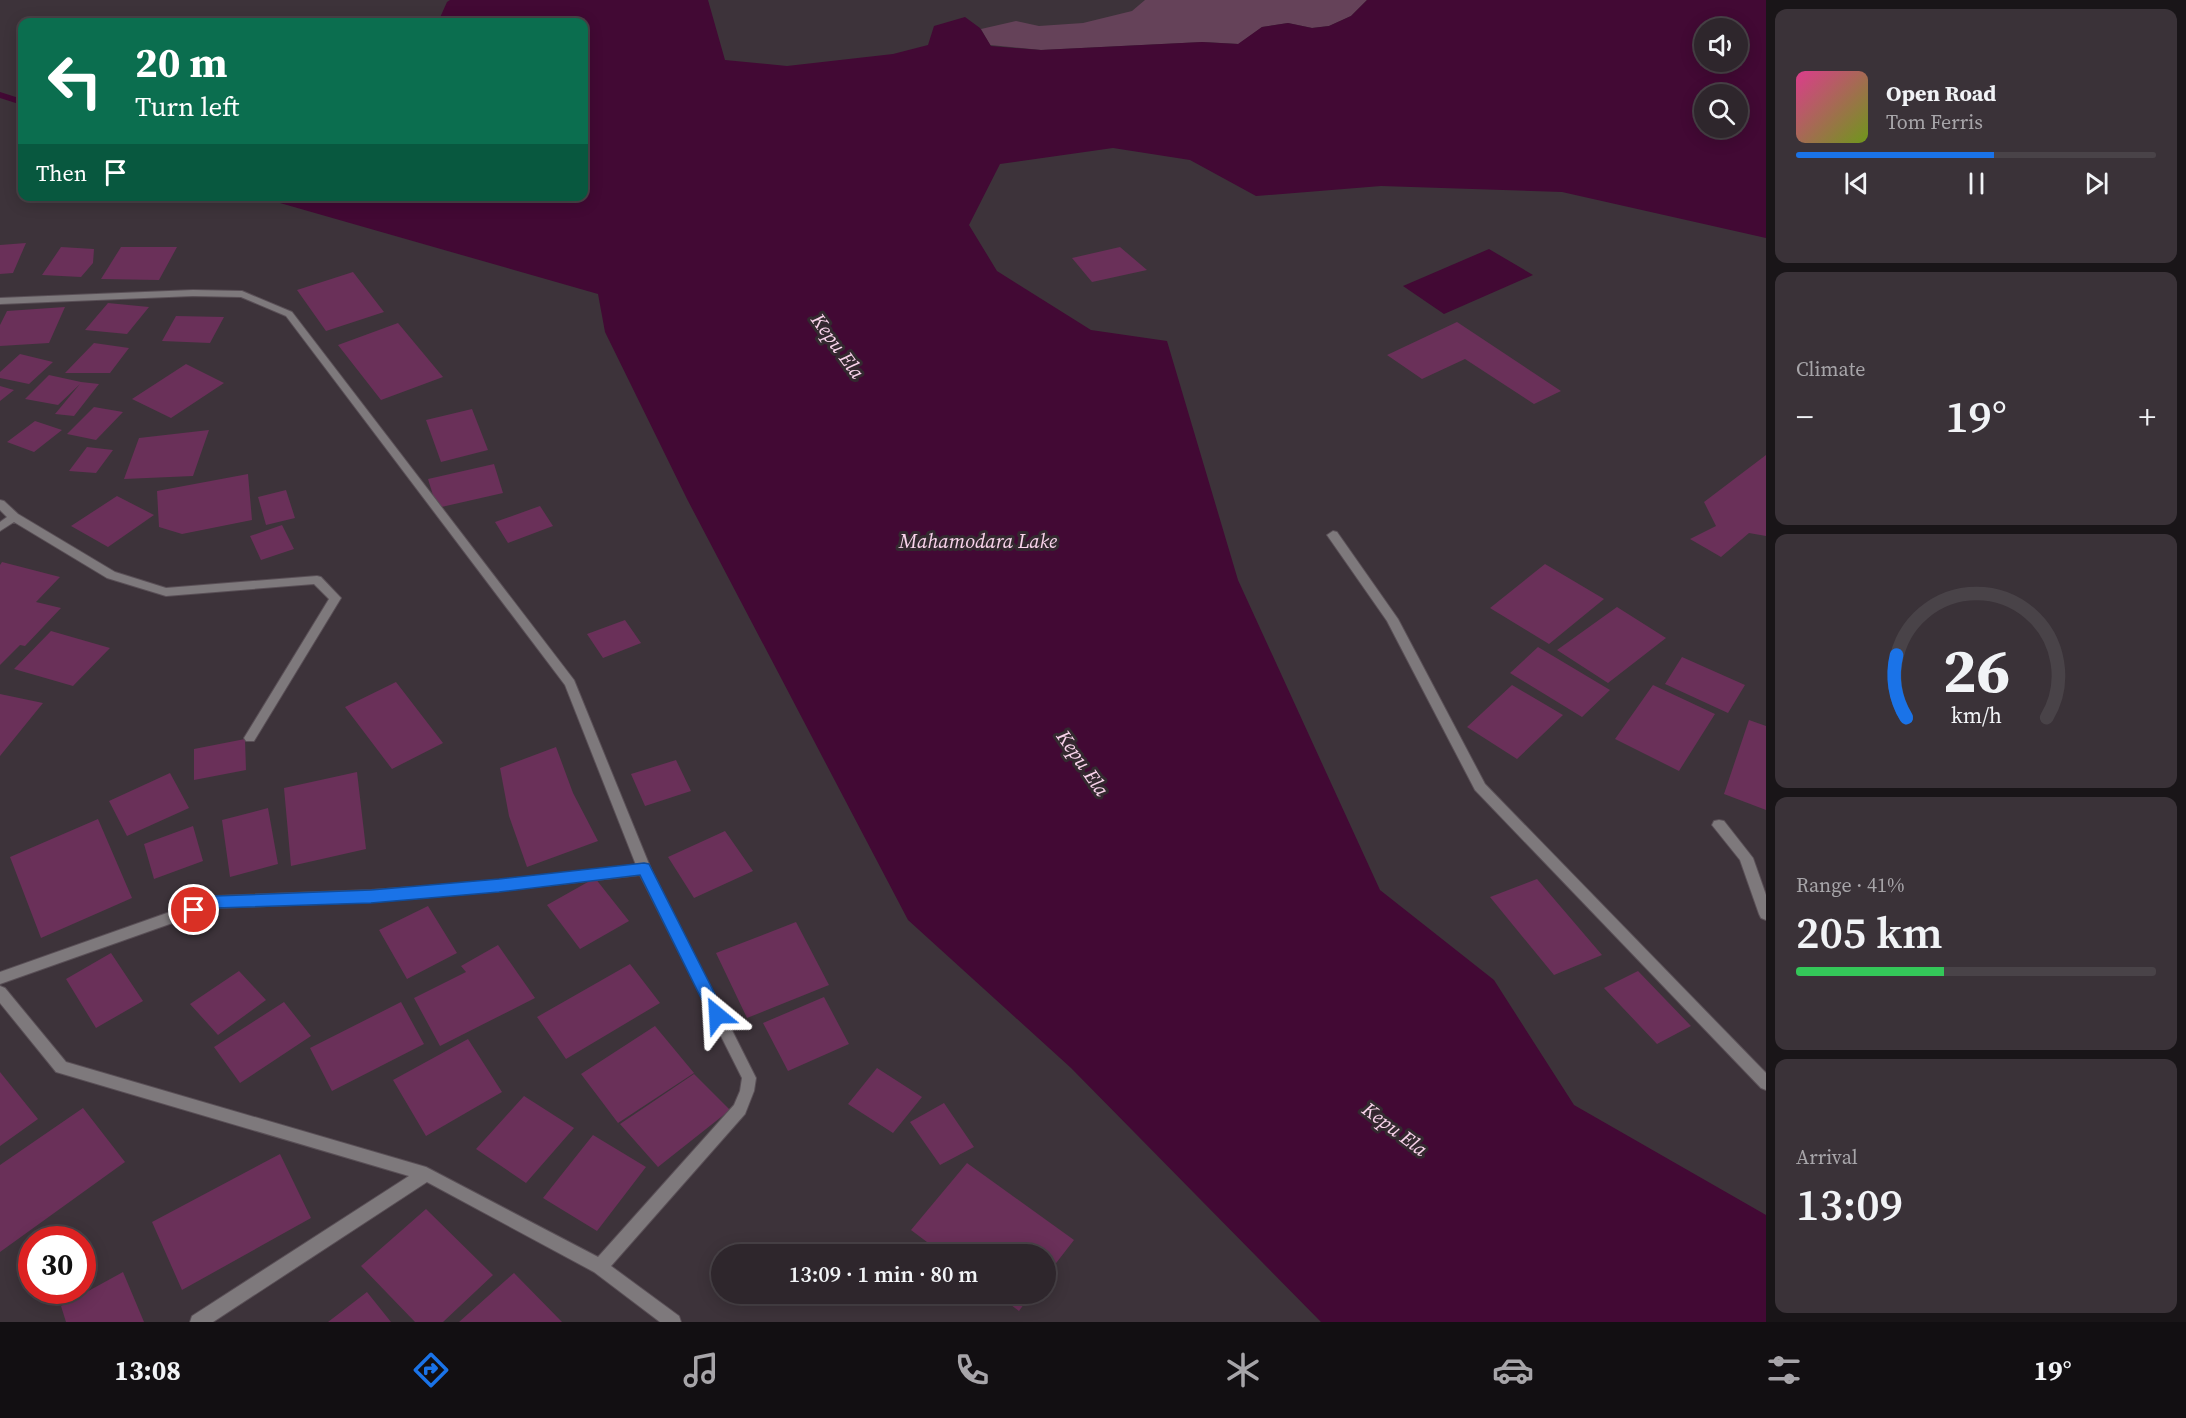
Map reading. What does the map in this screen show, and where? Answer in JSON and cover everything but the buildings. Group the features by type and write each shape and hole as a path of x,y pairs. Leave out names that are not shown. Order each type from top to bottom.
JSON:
{"street":[{"path":"0,301 193,293 242,294 289,314 570,683 644,869 749,1078 747,1091 740,1108 600,1267"},
{"path":"0,504 14,517 111,575 166,592 317,580 335,598 250,738"},
{"path":"0,527 14,517"},
{"path":"1333,535 1392,619 1480,788 1766,1083"},
{"path":"1719,825 1746,858 1766,914"},
{"path":"0,978 215,902 371,897 499,886 644,869"},
{"path":"0,992 61,1067 426,1174 600,1267 673,1322"},
{"path":"198,1322 426,1174"}],"shaded area":[{"path":"1145,0 1367,0 1351,16 1329,26 1312,28 1288,23 1262,27 1239,44 1203,42 1041,50 990,45 981,29 1016,21 1039,26 1083,23 1132,11"}],"water":[{"name":"Mahamodara Lake","path":"450,0 708,0 725,60 787,66 893,54 928,45 934,26 965,17 980,28 991,46 1041,50 1202,42 1238,44 1262,27 1288,23 1312,28 1329,26 1351,16 1367,0 1766,0 1766,238 1562,192 1381,186 1256,196 1190,160 1113,148 1000,164 969,225 997,271 1091,330 1167,341 1238,580 1380,890 1494,980 1574,1105 1766,1215 1766,1322 1321,1322 1071,1068 908,920 687,499 605,332 598,294 273,201 588,201 588,18 440,18"},
{"path":"1489,249 1533,275 1444,314 1403,286"}],"waterway":[{"name":"Kepu Ela","path":"0,95 18,101"}],"route":[{"path":"194,910 215,902 371,897 499,886 644,869 717,1015"}]}
